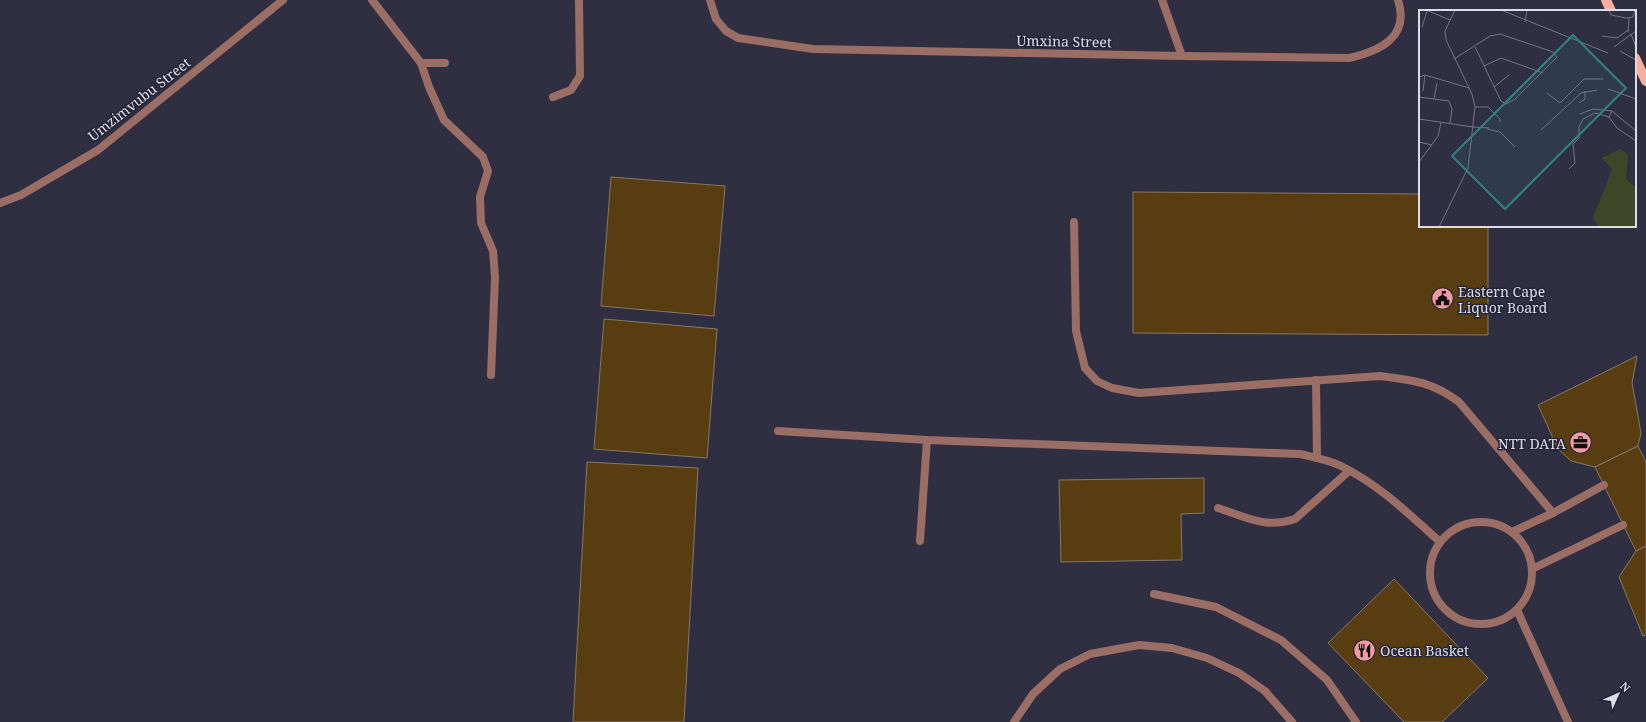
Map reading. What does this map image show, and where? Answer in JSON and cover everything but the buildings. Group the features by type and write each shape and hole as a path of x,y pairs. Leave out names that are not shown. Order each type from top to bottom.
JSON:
{"main road":[{"path":"1606,0 1611,10"},
{"path":"1636,60 1646,81"}],"street":[{"name":"Umzimvubu Street","path":"0,203 21,195 98,150 284,0"},
{"path":"372,0 421,63 429,87 444,120 483,157 488,171 480,197 481,223 493,251 495,277 491,375"},
{"path":"553,97 571,90 580,76 579,0"},
{"name":"Umxina Street","path":"710,0 716,19 726,31 738,38 813,49 1349,58 1368,54 1383,47 1398,32 1401,9 1398,0"},
{"path":"1162,0 1182,56"},
{"path":"421,63 445,63"},
{"path":"1074,222 1076,331 1085,368 1097,381 1112,388 1139,392 1380,376 1416,380 1445,392 1459,402 1553,513"},
{"path":"1316,380 1317,458"},
{"path":"778,431 927,440 1300,454 1341,466 1385,493 1439,541"},
{"path":"920,541 927,440"},
{"path":"1218,508 1269,524 1288,521 1295,519 1349,471"},
{"path":"1512,532 1553,513 1604,485"},
{"path":"1476,522 1498,524 1512,532 1522,542 1529,555 1532,569 1531,584 1526,598 1517,610 1502,621 1488,624 1471,623 1454,618 1441,606 1432,591 1429,574 1431,557 1439,541 1451,530 1466,523 1476,522"},
{"path":"1532,569 1623,525"},
{"path":"1154,594 1216,607 1281,640 1327,680 1356,722"},
{"path":"1517,610 1568,722"},
{"path":"1014,722 1033,694 1060,669 1090,654 1140,645 1172,648 1207,658 1239,673 1265,692 1292,722"}],"place":[{"name":"Eastern Cape Liquor Board","path":"1442,299"},
{"name":"NTT DATA","path":"1581,443"},
{"name":"Ocean Basket","path":"1365,650"}]}
